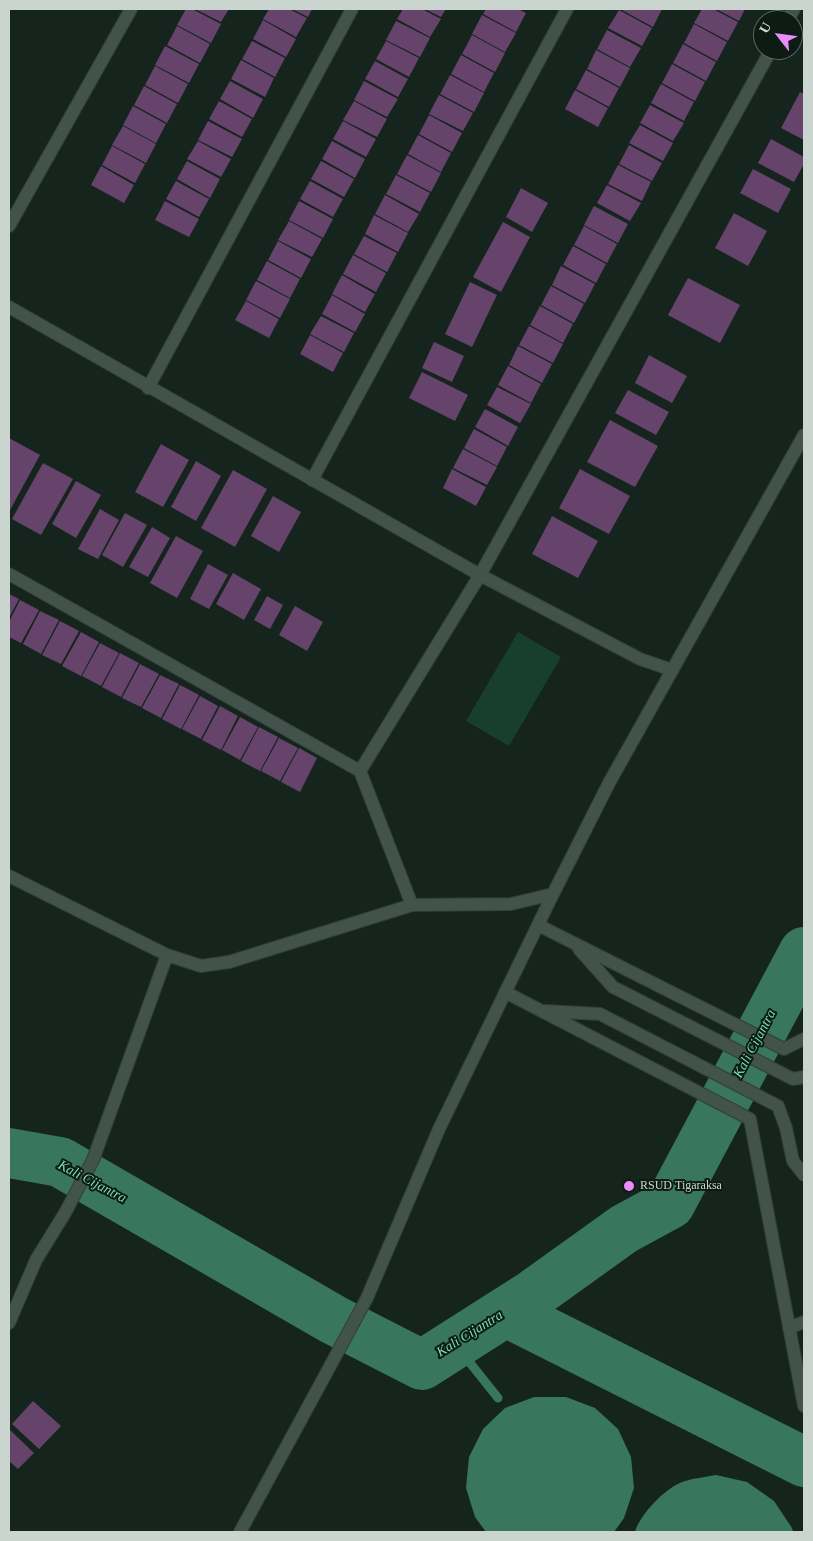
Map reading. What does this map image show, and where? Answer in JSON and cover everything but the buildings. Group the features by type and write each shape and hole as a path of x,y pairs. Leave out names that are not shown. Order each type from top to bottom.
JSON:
{"street":[{"path":"9,226 132,9"},
{"path":"148,388 352,9"},
{"path":"312,480 566,9"},
{"path":"360,771 480,575 765,60"},
{"path":"9,307 148,388 480,575 640,659 672,670"},
{"path":"240,1532 367,1298 439,1129 609,783 804,435"},
{"path":"9,574 360,771 412,905"},
{"path":"9,876 167,955 201,966 216,965 412,905 511,904 553,894"},
{"path":"538,925 784,1049 804,1039"},
{"path":"572,942 613,986 793,1079 804,1077"},
{"path":"9,1323 36,1260 93,1160 167,955"},
{"path":"505,992 750,1119 804,1406"},
{"path":"540,1010 600,1014 778,1106 786,1128 793,1161 804,1175"},
{"path":"789,1328 804,1322"}],"shaded area":[{"path":"518,632 561,657 509,746 466,721"},
{"path":"534,1397 566,1397 595,1408 618,1429 631,1457 634,1488 624,1518 614,1532 486,1532 475,1517 466,1488 469,1457 483,1429 505,1408"},
{"path":"716,1475 747,1482 774,1501 793,1532 635,1532 648,1509 670,1489 685,1481"}],"waterway":[{"name":"Kali Cijantra","path":"9,1153 60,1162 334,1320 422,1365 532,1295 624,1229 670,1204 804,952"},
{"path":"506,1312 804,1462"},
{"path":"455,1344 498,1398"}],"place":[{"name":"RSUD Tigaraksa","path":"629,1186"}]}
